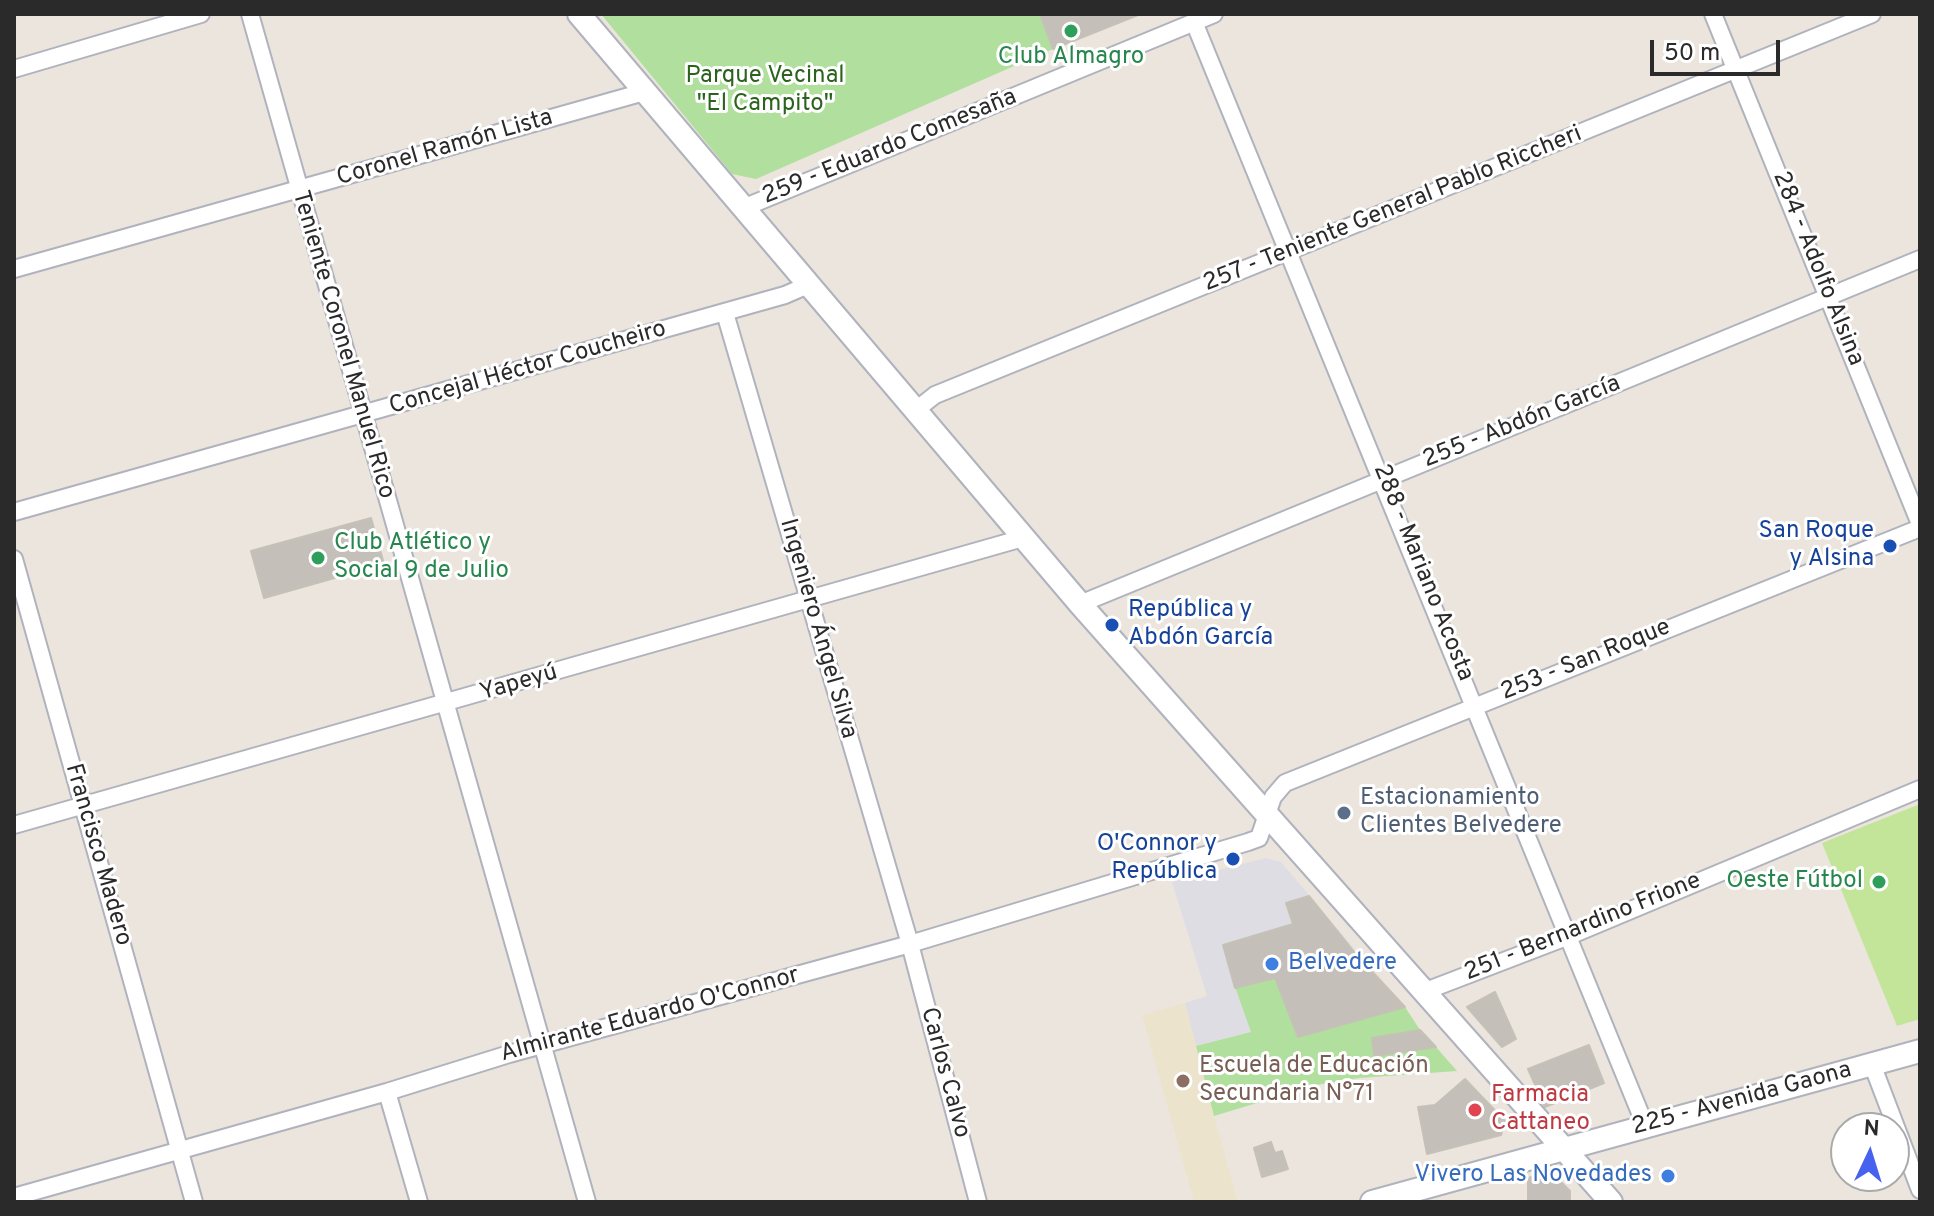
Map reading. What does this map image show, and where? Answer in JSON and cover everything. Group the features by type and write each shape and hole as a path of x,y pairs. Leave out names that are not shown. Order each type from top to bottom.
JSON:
{"main road":[{"path":"579,14 1080,604 1269,814 1564,1150 1602,1198"},
{"name":"225 - Avenida Gaona","path":"1372,1202 1920,1051"}],"street":[{"path":"14,69 201,14"},
{"name":"Teniente Coronel Manuel Rico","path":"250,14 587,1202"},
{"name":"259 - Eduardo Comesaña","path":"743,208 1214,14"},
{"name":"284 - Adolfo Alsina","path":"1713,14 1920,526"},
{"name":"257 - Teniente General Pablo Riccheri","path":"916,410 935,395 1872,14"},
{"name":"288 - Mariano Acosta","path":"1194,22 1476,705 1645,1125"},
{"name":"Coronel Ramón Lista","path":"14,269 644,92"},
{"name":"255 - Abdón García","path":"1080,604 1920,259"},
{"name":"Concejal Héctor Coucheiro","path":"14,512 363,417 725,313 808,285"},
{"name":"Ingeniero Ángel Silva","path":"725,313 910,944"},
{"name":"253 - San Roque","path":"1269,814 1273,797 1285,783 1920,526"},
{"name":"Yapeyú","path":"14,825 446,705 1023,538"},
{"name":"Francisco Madero","path":"14,559 194,1202"},
{"name":"251 - Bernardino Frione","path":"1423,992 1569,936 1920,789"},
{"name":"Almirante Eduardo O'Connor","path":"14,1197 387,1092 543,1044 910,944 1248,842 1259,838 1269,814"},
{"name":"Carlos Calvo","path":"910,944 978,1202"},
{"path":"1872,1064 1920,1190"},
{"path":"387,1092 419,1202"}],"shaded area":[{"path":"1266,858 1281,862 1374,972 1283,998 1276,978 1235,988 1252,1032 1196,1046 1185,1003 1207,996 1172,882"},
{"name":"Escuela de Educación Secundaria N°71","path":"1185,1003 1238,1202 1194,1202 1142,1015"}],"green space":[{"name":"Parque Vecinal \"El Campito\"","path":"601,14 1040,14 1053,49 756,179 732,174"},
{"name":"Oeste Fútbol","path":"1920,804 1920,1019 1897,1026 1822,843"},
{"path":"1276,978 1298,1037 1405,1007 1420,1030 1373,1038 1436,1047 1457,1071 1359,1078 1316,1085 1214,1116 1196,1046 1251,1032 1235,987"}],"building":[{"name":"Club Almagro","path":"1040,14 1138,14 1138,15 1053,49"},
{"name":"Club Atlético y Social 9 de Julio","path":"371,518 384,564 264,598 251,551"},
{"path":"1309,896 1354,952 1405,1007 1298,1037 1275,978 1235,988 1223,945 1293,924 1286,903"},
{"path":"1495,992 1516,1039 1502,1047 1467,1007"},
{"path":"1420,1030 1436,1047 1374,1056 1372,1038"},
{"path":"1589,1045 1604,1083 1545,1107 1528,1069"},
{"path":"1465,1079 1505,1121 1501,1135 1427,1154 1418,1107 1435,1105"},
{"path":"1271,1142 1275,1153 1282,1151 1288,1169 1262,1177 1254,1148"},
{"path":"1544,1173 1556,1177 1570,1191 1570,1202 1528,1202 1528,1178"}],"place":[{"name":"Club Almagro","path":"1071,31"},
{"name":"San Roque y Alsina","path":"1890,546"},
{"name":"Club Atlético y Social 9 de Julio","path":"318,558"},
{"name":"República y Abdón García","path":"1112,625"},
{"name":"Estacionamiento Clientes Belvedere","path":"1344,813"},
{"name":"O'Connor y República","path":"1233,859"},
{"name":"Oeste Fútbol","path":"1879,882"},
{"name":"Belvedere","path":"1272,964"},
{"name":"Escuela de Educación Secundaria N°71","path":"1183,1081"},
{"name":"Farmacia Cattaneo","path":"1475,1110"},
{"name":"Vivero Las Novedades","path":"1668,1176"}]}
